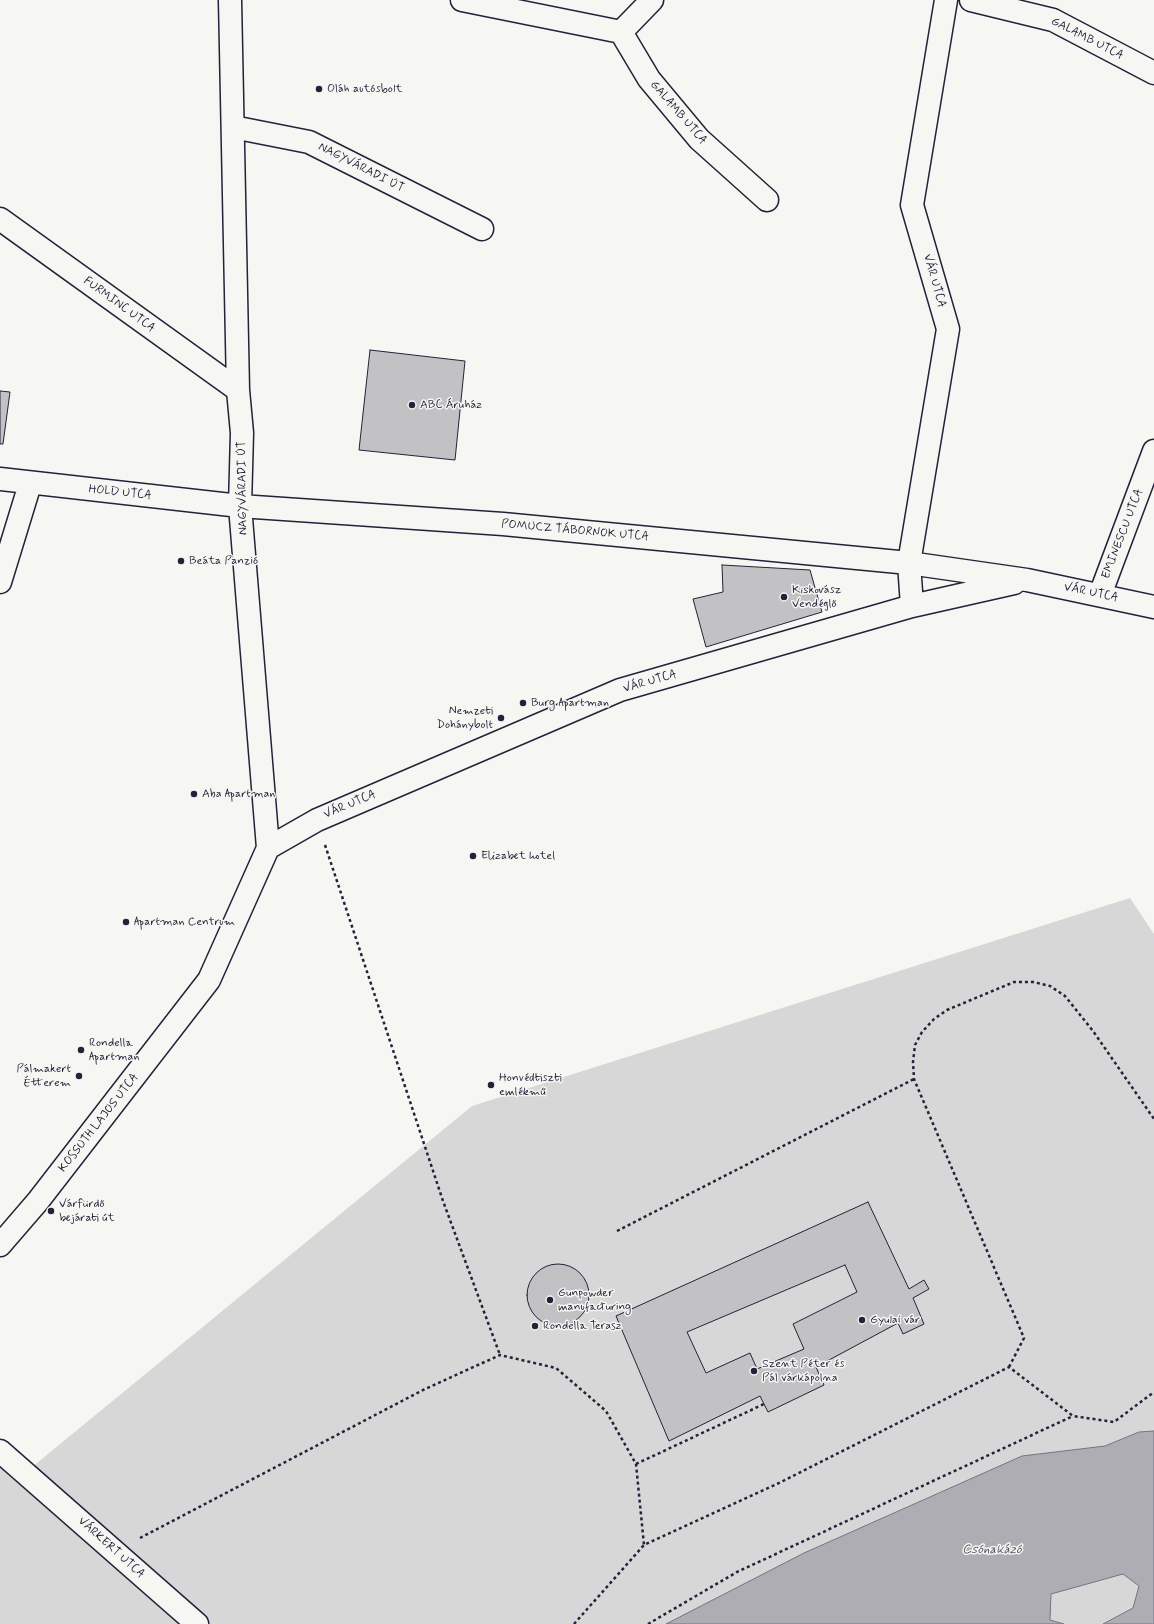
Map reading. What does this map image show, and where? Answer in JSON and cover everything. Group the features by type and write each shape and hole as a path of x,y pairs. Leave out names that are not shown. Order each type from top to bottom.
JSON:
{"street":[{"name":"NAGYVÁRADI ÚT","path":"230,0 238,390 242,433 240,506 268,848"},
{"path":"462,0 621,32 652,0"},
{"name":"VÁR UTCA","path":"912,606 909,563 948,329 912,205 946,0"},
{"name":"GALAMB UTCA","path":"971,0 1053,20 1154,73"},
{"name":"GALAMB UTCA","path":"621,32 649,79 699,139 767,200"},
{"name":"NAGYVÁRADI ÚT","path":"233,127 309,142 482,229"},
{"name":"FURMINC UTCA","path":"0,219 238,390"},
{"name":"EMINESCU UTCA","path":"1100,595 1154,451"},
{"name":"HOLD UTCA","path":"0,479 30,484 240,506"},
{"path":"0,582 30,484"},
{"name":"POMUCZ TÁBORNOK UTCA","path":"240,506 503,524 909,563"},
{"name":"VÁR UTCA","path":"909,563 1027,580 1154,607"},
{"name":"VÁR UTCA","path":"268,848 317,820 620,690 912,606 1027,580"},
{"name":"KOSSUTH LAJOS UTCA","path":"0,1245 38,1201 209,980 268,848"},
{"name":"VÁRKERT UTCA","path":"0,1451 26,1472 197,1624"}],"path":[{"path":"317,820 442,1201 500,1355"},
{"path":"574,1624 644,1545 779,1483 1009,1367 1024,1338 914,1080 913,1062 915,1045 922,1032 934,1019 947,1010 1014,982 1033,982 1050,986 1065,996 1093,1031 1154,1119"},
{"path":"616,1231 914,1080"},
{"path":"114,1551 416,1394 500,1355 556,1368 606,1411 636,1464 644,1545"},
{"path":"1009,1367 1073,1416 1114,1422 1154,1392"},
{"path":"636,1464 764,1404"},
{"path":"648,1624 738,1572 1073,1416"}],"shaded area":[{"path":"1130,898 1154,934 1154,1624 0,1624 0,1451 26,1472 472,1106"}],"water":[{"name":"Csónakázó","path":"1154,1431 1154,1624 1103,1624 1133,1608 1139,1586 1123,1574 1051,1594 1050,1620 1064,1624 666,1624 804,1553 1022,1456 1105,1446 1139,1432"}],"building":[{"name":"ABC Áruház","path":"370,350 465,361 455,460 359,450"},
{"path":"0,391 10,392 3,444 0,444"},
{"path":"722,565 810,570 822,612 706,647 693,599 723,592"},
{"name":"Gyulai vár","path":"868,1202 909,1289 924,1280 929,1289 913,1298 924,1324 903,1334 898,1323 816,1367 824,1385 768,1412 760,1396 669,1441 616,1316","holes":["845,1265 857,1292 793,1324 804,1349 757,1369 750,1353 706,1373 687,1332"]},
{"path":"552,1264 564,1264 580,1273 587,1283 589,1295 587,1307 580,1317 564,1326 552,1326 541,1321 532,1312 527,1301 527,1289 532,1278 541,1269"}],"place":[{"name":"Oláh autósbolt","path":"319,89"},
{"name":"ABC Áruház","path":"412,405"},
{"name":"Beáta Panzió","path":"181,561"},
{"name":"Kiskovász Vendéglő","path":"784,597"},
{"name":"Burg Apartman","path":"523,703"},
{"name":"Nemzeti Dohánybolt","path":"501,718"},
{"name":"Aba Apartman","path":"194,794"},
{"name":"Elizabet hotel","path":"473,856"},
{"name":"Apartman Centrum","path":"126,922"},
{"name":"Rondella Apartman","path":"81,1050"},
{"name":"Pálmakert Étterem","path":"79,1076"},
{"name":"Honvédtiszti emlékmű","path":"491,1085"},
{"name":"Várfürdő bejárati út","path":"51,1211"},
{"name":"Gunpowder manufacturing","path":"550,1300"},
{"name":"Gyulai vár","path":"862,1320"},
{"name":"Rondella Terasz","path":"535,1326"},
{"name":"Szent Péter és Pál várkápolna","path":"754,1371"}]}
